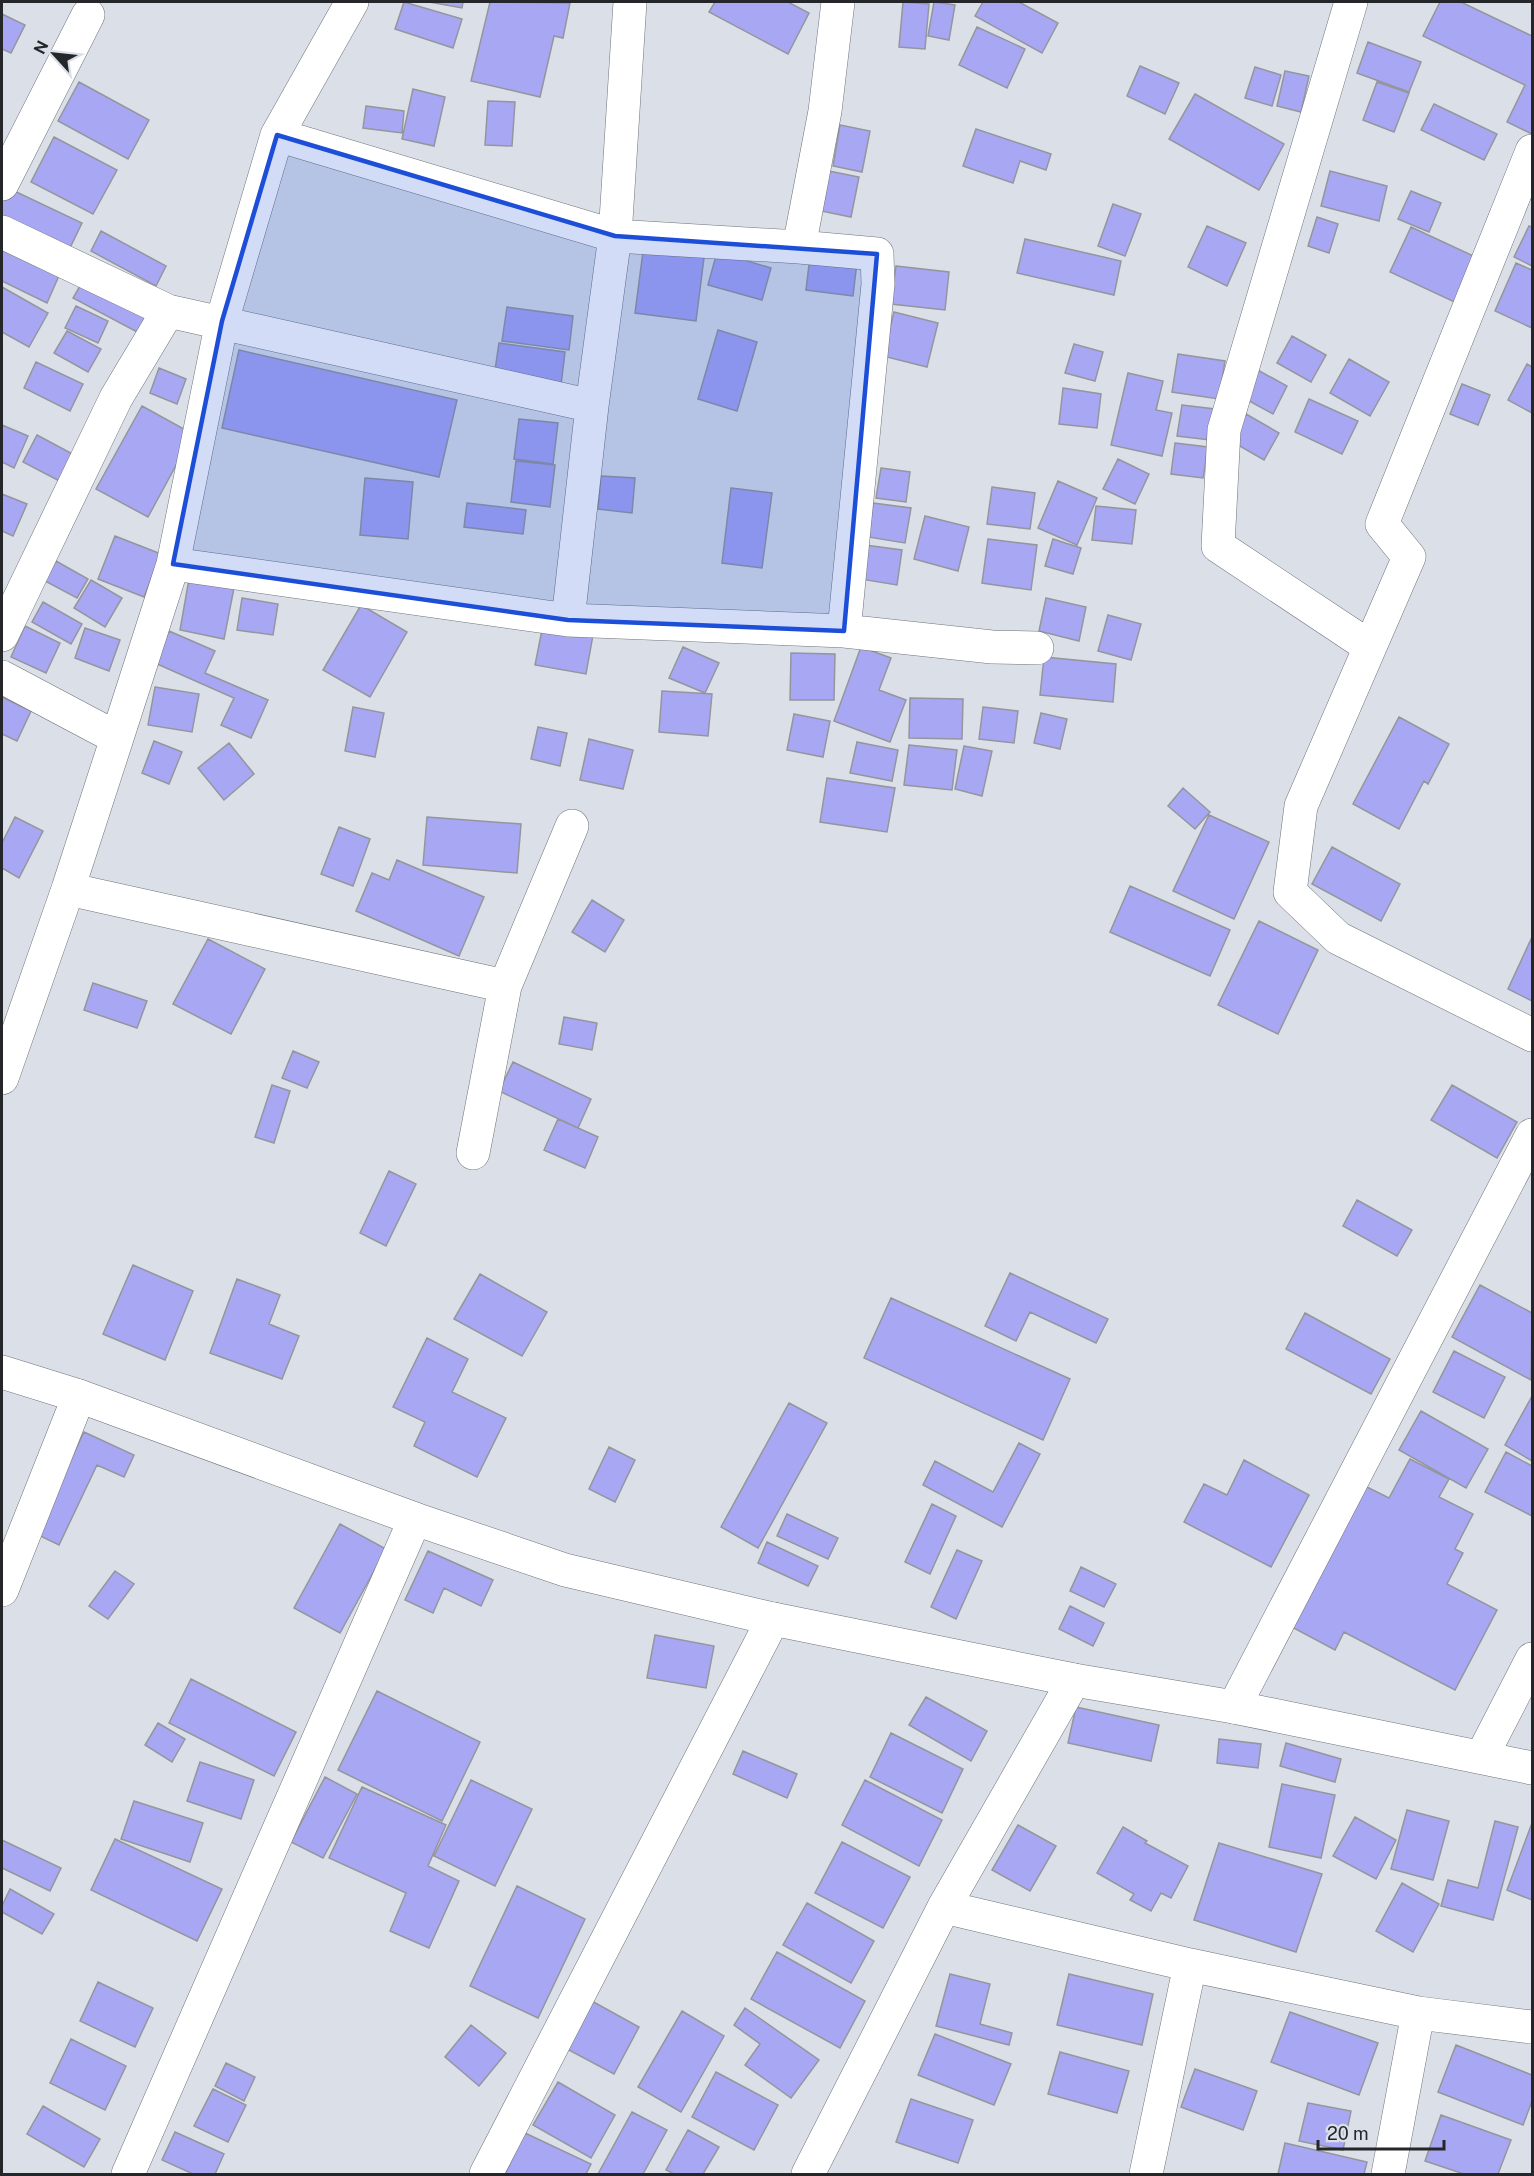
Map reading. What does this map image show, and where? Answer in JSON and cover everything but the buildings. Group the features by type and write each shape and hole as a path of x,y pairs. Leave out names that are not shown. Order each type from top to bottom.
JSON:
{"street":[{"path":"2,1078 68,889 173,564 222,321 277,135 352,2"},
{"path":"567,620 615,236 630,2"},
{"path":"799,247 825,111 838,2"},
{"path":"1351,2 1224,430 1218,546 1370,647"},
{"path":"2,184 88,15"},
{"path":"277,135 615,236 878,254 878,284 844,631"},
{"path":"1533,151 1382,524 1409,557 1301,806 1290,892 1338,938 1533,1035"},
{"path":"2,232 168,310 592,406"},
{"path":"2,635 116,398 168,310"},
{"path":"173,564 567,620 844,631 992,647 1037,648"},
{"path":"2,677 117,738"},
{"path":"473,1153 505,986 572,826"},
{"path":"68,889 505,986"},
{"path":"1234,1707 1533,1135"},
{"path":"2,1372 79,1396 415,1519 565,1570 773,1619 1074,1680 1234,1707 1533,1768"},
{"path":"2,1590 79,1396"},
{"path":"128,2175 415,1519"},
{"path":"486,2175 773,1619"},
{"path":"1482,1756 1533,1659"},
{"path":"808,2175 944,1907 1074,1680"},
{"path":"944,1907 1190,1965 1418,2013 1533,2027"},
{"path":"1146,2175 1190,1965"},
{"path":"1388,2175 1418,2013"}],"highlighted area":[{"path":"277,135 615,236 877,254 844,631 568,620 173,564 222,321"}]}
